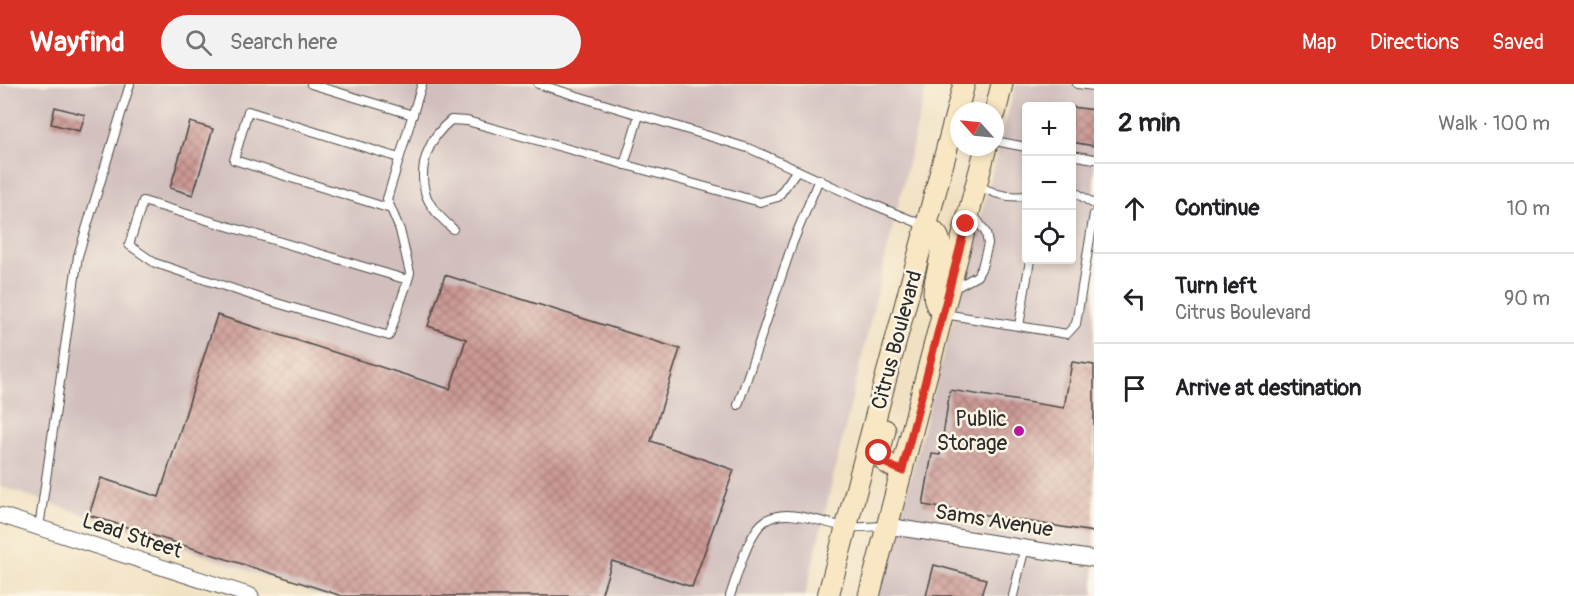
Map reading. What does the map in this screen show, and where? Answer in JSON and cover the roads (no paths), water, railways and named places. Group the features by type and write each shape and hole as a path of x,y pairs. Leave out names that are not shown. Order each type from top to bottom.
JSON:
{"street":[{"name":"Citrus Boulevard","path":"828,596 964,84"},
{"path":"998,102 1002,84"},
{"name":"Citrus Boulevard","path":"869,596 984,156"},
{"path":"927,226 938,237 940,261 934,294 935,304 943,314"},
{"path":"899,330 903,356 879,453 885,463 902,471"},
{"name":"Lead Street","path":"0,515 251,596"},
{"name":"Sams Avenue","path":"888,526 1094,559"}],"lane":[{"path":"39,528 78,256 130,84"},
{"path":"310,84 412,115"},
{"path":"408,280 144,201 129,245 155,263 263,299 389,336 408,280 410,273 400,230 387,199 422,84"},
{"path":"538,84 751,149 862,200 927,226"},
{"path":"1077,84 1094,86"},
{"path":"391,209 234,160 248,111 399,158"},
{"path":"624,165 639,115"},
{"path":"453,229 437,213 425,192 424,167 427,153 437,131 451,120 467,120 760,202 778,197 797,170"},
{"path":"1004,143 1022,146"},
{"path":"1076,156 1094,159"},
{"path":"738,405 793,242 819,179"},
{"path":"977,183 1002,196 1022,196"},
{"path":"1076,194 1094,204"},
{"path":"943,314 1067,334 1074,328 1094,214"},
{"path":"1019,326 1029,264"},
{"path":"730,596 747,544 765,521 781,516 807,516 847,526 888,526"},
{"path":"1013,596 1025,547"}],"place":[{"name":"Public Storage","path":"1019,431"}]}
